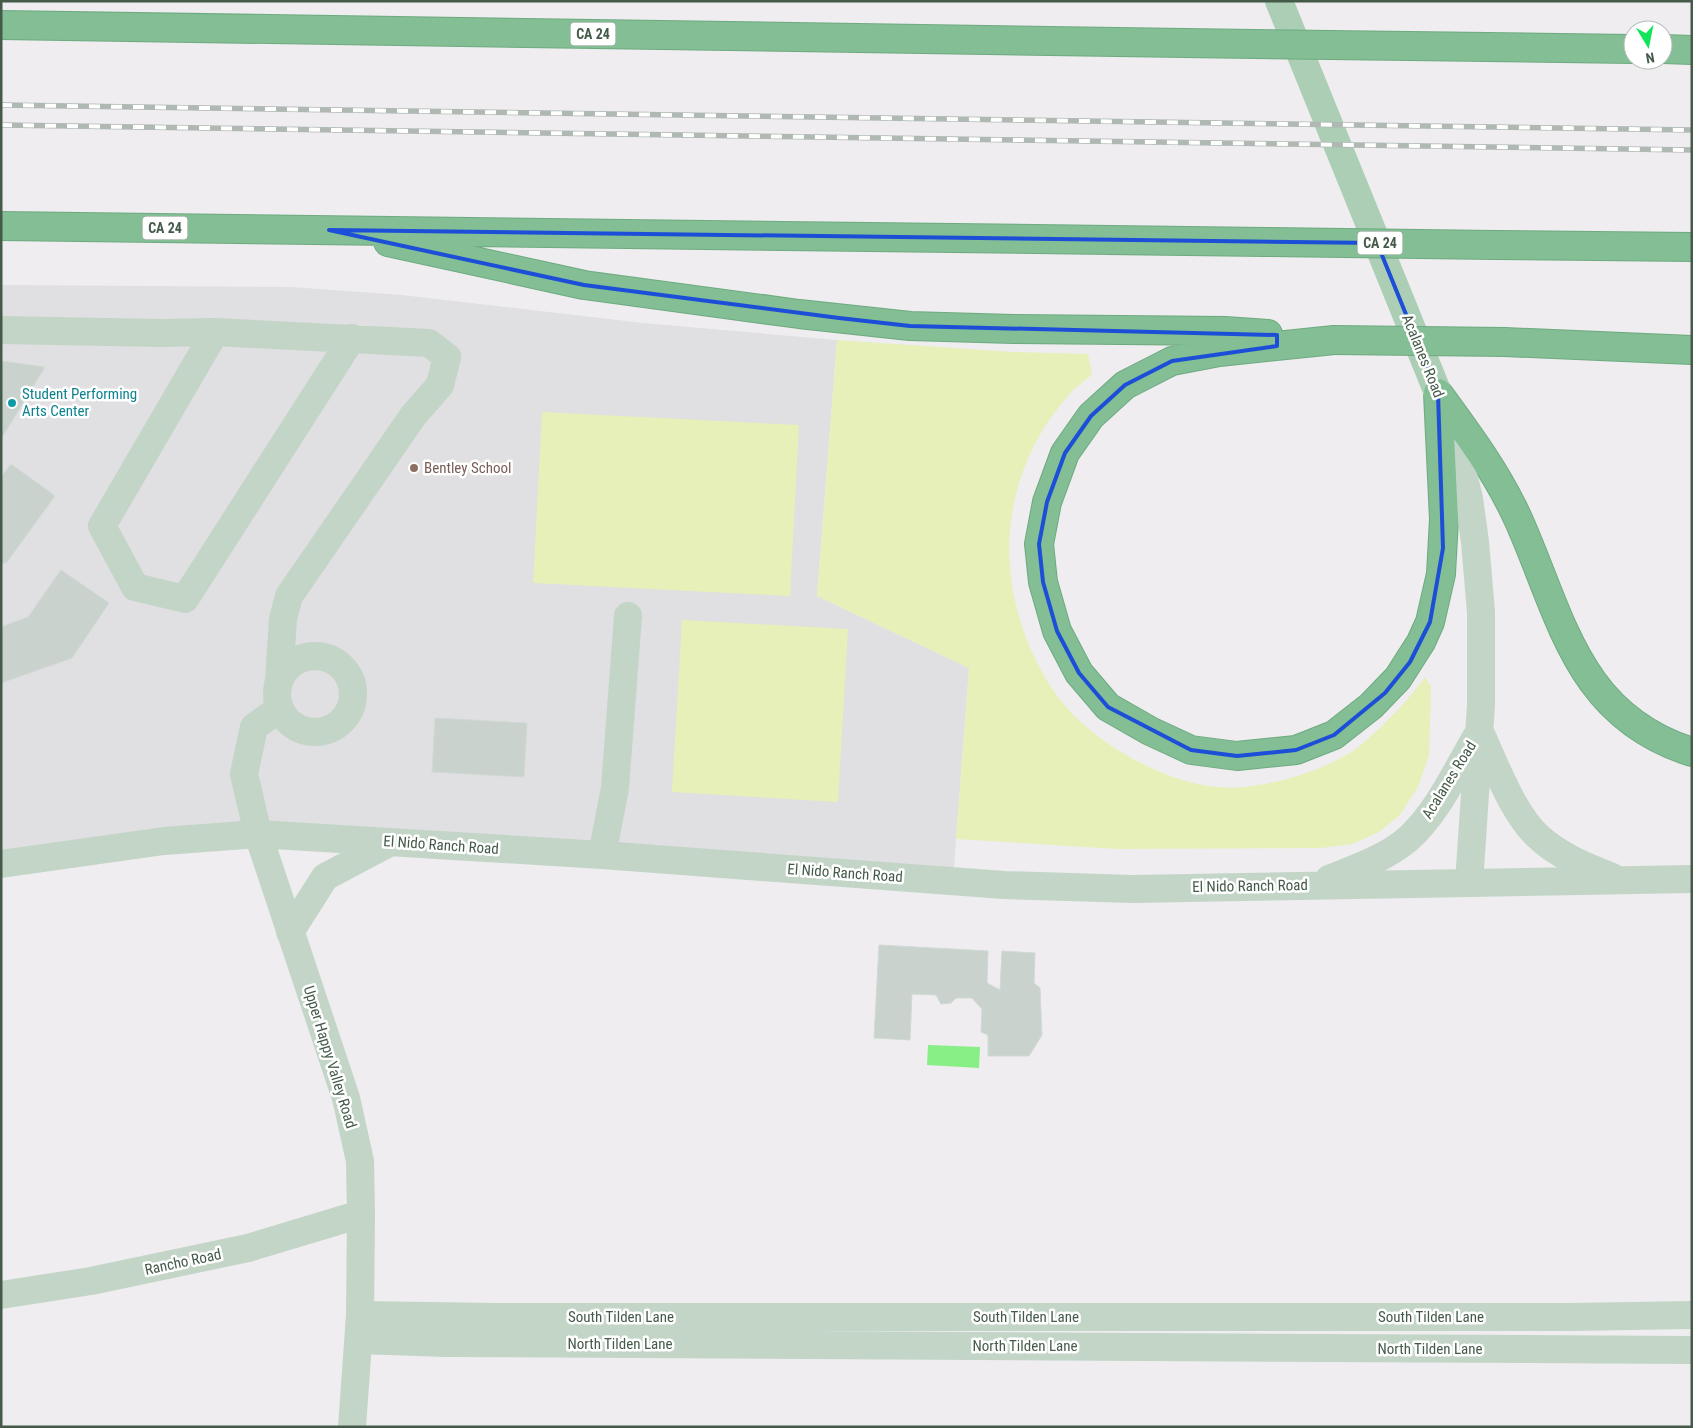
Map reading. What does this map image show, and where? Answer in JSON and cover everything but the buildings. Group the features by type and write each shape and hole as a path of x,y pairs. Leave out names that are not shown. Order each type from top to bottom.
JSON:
{"highway":[{"name":"CA 24","path":"1,25 1185,44 1623,49"},
{"path":"1673,49 1692,50"},
{"name":"CA 24","path":"1,226 1692,247"},
{"path":"329,230 584,285 910,326 1225,331 1334,340 1505,342 1692,339"},
{"path":"1334,340 1219,352 1172,361 1124,385 1091,416 1065,453 1047,502 1039,544 1043,582 1057,631 1079,673 1108,707 1150,731 1191,750 1238,756 1296,750 1334,735 1371,706 1398,678 1417,649 1430,622 1441,574 1444,519 1438,393"},
{"path":"1505,342 1692,350"},
{"path":"1438,393 1482,452 1501,485 1519,522 1568,640 1593,684 1614,707 1639,728 1668,744 1692,752"}],"main road":[{"name":"Acalanes Road","path":"1280,1 1438,393"}],"street":[{"path":"1,330 161,333 215,332 352,338 429,343 447,357 440,385 412,416 289,596 283,619 279,680 276,694 279,709 287,721 300,730 314,732 329,730 342,721 350,709 353,694 350,680 342,667 329,659 315,656 300,659 288,668 279,680"},
{"path":"215,332 102,526 135,587 185,598 352,338"},
{"name":"Acalanes Road","path":"1438,393 1458,455 1469,498 1475,542 1482,635 1480,731 1469,883"},
{"path":"602,855 615,788 628,616"},
{"name":"Upper Happy Valley Road","path":"279,709 254,727 244,774 258,834 346,1098 360,1161 359,1327 352,1427"},
{"name":"Acalanes Road","path":"1480,731 1521,817 1540,839 1568,857 1618,880"},
{"name":"Acalanes Road","path":"1312,885 1366,864 1397,848 1408,839 1434,808 1480,731"},
{"name":"El Nido Ranch Road","path":"1,864 164,841 258,834 602,855 1004,885 1133,889 1692,879"},
{"path":"290,932 324,877 391,842"},
{"name":"Rancho Road","path":"1,1295 91,1281 248,1248 361,1214"},
{"name":"South Tilden Lane","path":"359,1327 496,1316 1692,1315"},
{"name":"North Tilden Lane","path":"359,1327 456,1343 1692,1350"}],"highlighted area":[{"path":"329,230 1377,243 1438,393 1443,548 1430,622 1410,662 1385,693 1334,735 1296,750 1237,756 1191,750 1108,707 1079,673 1057,631 1043,582 1039,544 1047,502 1065,453 1091,416 1125,385 1172,361 1277,346 1277,335 910,326 584,285"}],"shaded area":[{"name":"Bentley School","path":"1,285 291,287 402,295 643,323 837,340 817,596 969,668 953,880 258,834 1,864"},
{"path":"837,340 1013,352 1088,354 1092,375 1070,393 1043,429 1025,465 1014,502 1009,540 1011,579 1019,617 1033,654 1053,690 1069,710 1089,729 1112,746 1138,761 1165,774 1192,783 1219,787 1244,787 1300,775 1328,764 1353,751 1393,715 1425,677 1431,687 1429,756 1418,787 1400,815 1379,832 1352,844 1321,848 1118,849 956,839 969,668 817,596"},
{"path":"542,412 799,425 790,596 533,583"},
{"path":"682,620 848,629 838,802 672,792"},
{"path":"928,1045 980,1047 979,1068 927,1065"}],"railway":[{"path":"1,105 1692,130"},
{"path":"1,125 1692,150"}],"place":[{"name":"Student Performing Arts Center","path":"12,403"},
{"name":"Bentley School","path":"414,468"}]}
